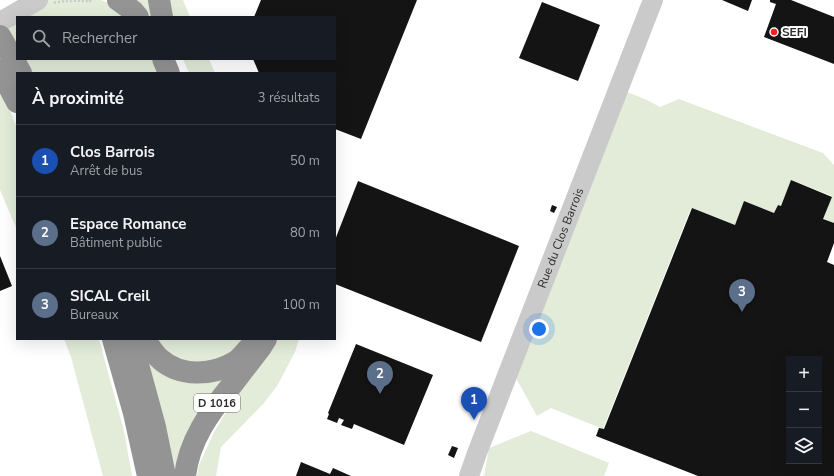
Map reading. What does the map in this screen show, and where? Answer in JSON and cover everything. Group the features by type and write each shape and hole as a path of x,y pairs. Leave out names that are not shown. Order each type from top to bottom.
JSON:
{"highway":[{"path":"159,0 162,16"},
{"path":"0,36 12,68 16,95"},
{"path":"163,60 169,72"},
{"path":"174,60 180,72"},
{"path":"113,340 134,413 148,476"},
{"path":"131,340 155,427 165,476"},
{"path":"146,340 155,354 165,363 183,371 195,372 224,368 240,358 254,340"},
{"name":"D 1016","path":"185,476 187,462 192,447 203,425 265,340"}],"street":[{"path":"0,12 20,0"},
{"name":"Rue du Clos Barrois","path":"469,476 476,453 653,0"},
{"path":"0,22 45,2"}],"path":[{"path":"45,2 90,0"}],"green space":[{"path":"48,0 101,0 116,6 130,16 17,16"},
{"path":"135,0 151,0 153,16 145,16"},
{"path":"164,0 183,0 190,16 168,16"},
{"path":"16,17 16,53 0,26"},
{"path":"21,60 158,60 164,72 28,72"},
{"path":"183,60 209,60 215,72 189,72"},
{"path":"0,91 7,103 16,126 16,228 0,190"},
{"path":"627,92 660,107 679,99 823,153 834,165 834,223 823,219 832,196 791,180 781,206 778,205 774,213 744,201 735,225 691,208 603,429 551,408 537,416 516,378"},
{"path":"64,340 99,340 124,431 132,476 103,476 71,357"},
{"path":"151,340 250,340 230,360 186,367"},
{"path":"270,340 299,340 295,352 277,386 264,403 221,447 216,476 197,476 199,465 214,432"},
{"path":"147,357 232,371 176,475"},
{"path":"531,431 609,463 604,476 484,476 489,448"}],"building":[{"path":"261,0 417,0 361,139 336,129 336,72 259,72 253,60 336,60 336,16 254,16"},
{"path":"722,0 752,0 748,11"},
{"path":"770,0 791,0 834,17 834,64 764,37 776,4 770,2"},
{"path":"542,2 600,25 578,81 519,58"},
{"path":"791,180 832,197 823,219 834,223 834,243 827,262 834,265 834,476 698,476 596,436 599,428 604,429 692,208 735,225 744,201 774,213 778,205 781,206"},
{"path":"358,181 519,246 481,342 336,284 336,237"},
{"path":"552,205 557,207 554,213 550,211"},
{"path":"0,256 12,286 0,291"},
{"path":"356,344 433,375 404,445 354,424 352,429 341,425 344,420 339,418 337,423 327,419 328,413"},
{"path":"452,446 458,448 454,458 448,455"},
{"path":"301,462 330,474 333,468 351,476 296,476"}],"place":[{"name":"SEFI","path":"774,32"},
{"name":"SICAL Creil","path":"742,312"},
{"name":"Espace Romance","path":"380,394"},
{"name":"Clos Barrois","path":"474,420"}]}
